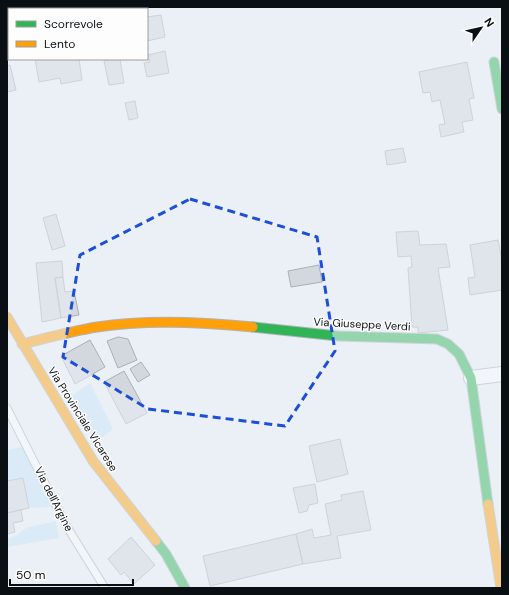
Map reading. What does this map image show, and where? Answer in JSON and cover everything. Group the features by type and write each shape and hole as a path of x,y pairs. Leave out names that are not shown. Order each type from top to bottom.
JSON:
{"street":[{"path":"494,62 502,109"},
{"name":"Via Provinciale Vicarese","path":"7,317 93,461 166,554 185,588"},
{"name":"Via Giuseppe Verdi","path":"22,344 96,327 119,324 182,322 224,324 338,336 432,339 443,341 454,349 462,358 471,378 486,493 501,580"},
{"path":"471,378 502,374"}],"lane":[{"name":"Via dell'Argine","path":"7,408 67,527 105,588"}],"highlighted area":[{"path":"190,199 317,237 335,351 285,426 148,409 63,357 80,255"}],"shaded area":[{"path":"90,383 113,429 96,442 69,398"},
{"path":"22,447 52,507 29,508 23,478 7,481 7,450"},
{"path":"56,521 59,538 7,547 7,539 17,535 26,528"}],"building":[{"path":"26,7 70,7 70,8"},
{"path":"161,15 165,37 148,41 148,17"},
{"path":"7,17 8,17 8,30"},
{"path":"165,51 169,73 147,77 144,63 150,62 148,55"},
{"path":"35,60 79,60 82,80 61,84 60,78 39,82"},
{"path":"120,60 124,83 109,85 104,61"},
{"path":"467,62 474,98 469,99 473,120 462,122 464,132 441,137 439,125 445,124 440,100 432,102 430,92 423,93 419,72"},
{"path":"10,65 16,90 7,92 7,66"},
{"path":"135,101 138,118 129,120 125,103"},
{"path":"403,148 406,162 387,165 385,151"},
{"path":"56,214 65,246 52,250 43,218"},
{"path":"418,231 420,245 446,244 450,267 438,268 448,330 418,333 418,327 412,327 408,268 412,267 411,256 398,257 396,232"},
{"path":"498,240 502,261 502,290 470,295 468,278 475,277 470,245"},
{"path":"62,261 63,277 55,278 61,318 42,322 36,263"},
{"path":"319,265 322,282 291,287 288,271"},
{"path":"63,277 65,292 74,291 79,315 61,318 55,278"},
{"path":"118,337 128,339 137,360 118,368 107,341"},
{"path":"90,340 105,367 75,384 61,356"},
{"path":"141,362 150,375 138,382 130,369"},
{"path":"124,371 147,413 126,424 104,382"},
{"path":"340,439 348,474 317,482 309,446"},
{"path":"23,478 29,508 7,513 7,481"},
{"path":"315,484 318,503 309,505 307,511 299,513 293,488"},
{"path":"363,491 371,530 337,536 341,558 303,564 296,534 312,529 314,538 331,535 325,504 342,500 341,495"},
{"path":"21,510 23,521 13,523 15,532 7,534 7,513"},
{"path":"296,534 303,564 210,586 203,556"},
{"path":"131,537 155,565 134,584 124,572 121,575 108,559"}],"traffic: fast":[{"path":"494,62 502,109"},
{"path":"253,327 338,336 437,339 448,344 459,354 471,378 488,504"},
{"path":"156,541 166,554 185,588"}],"traffic: slow":[{"path":"7,317 93,461 156,541"},
{"path":"22,344 116,324 175,322 253,327"},
{"path":"488,504 501,588"}]}
